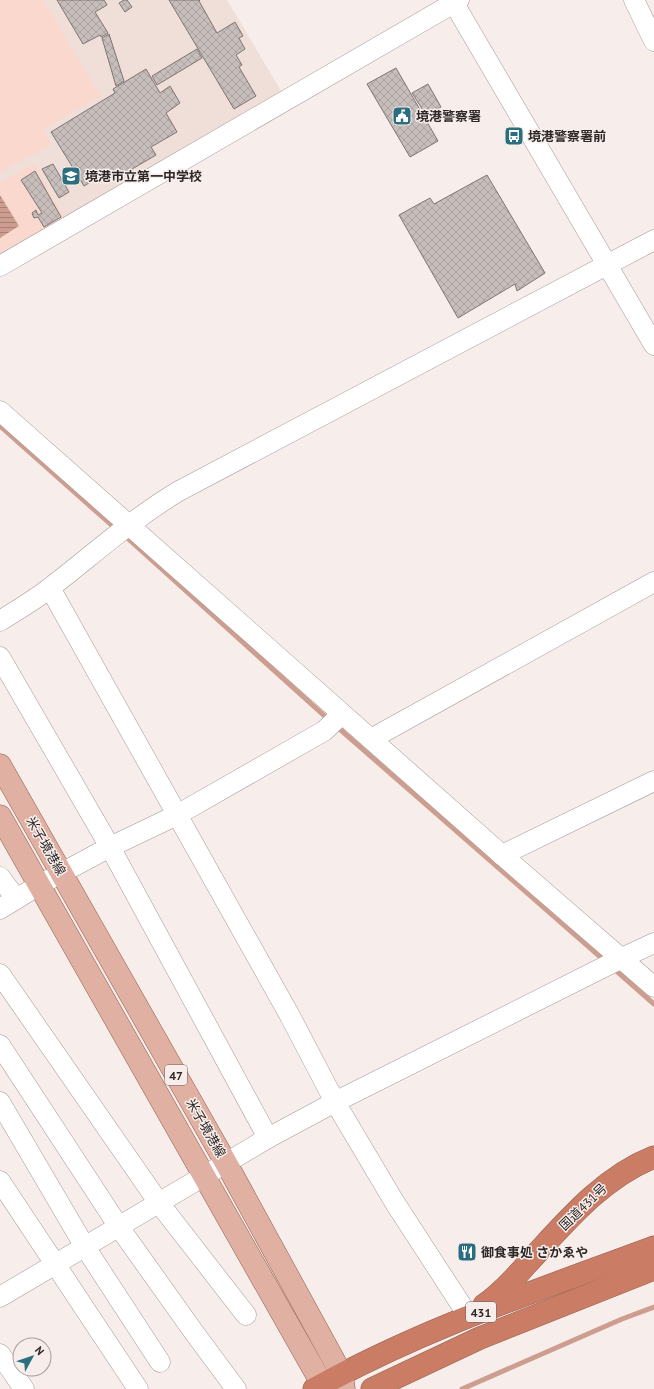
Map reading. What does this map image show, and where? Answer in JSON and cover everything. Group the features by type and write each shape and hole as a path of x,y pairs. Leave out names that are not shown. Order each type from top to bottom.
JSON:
{"highway":[{"name":"国道431号","path":"469,1317 494,1298 598,1191 631,1167 654,1157"},
{"name":"国道431号","path":"330,1385 408,1343 469,1317 654,1247"},
{"name":"431","path":"372,1389 480,1338 654,1269"},
{"name":"431","path":"517,1323 654,1281"}],"main road":[{"name":"米子境港線","path":"0,765 226,1163 330,1385"},
{"name":"米子境港線","path":"0,816 205,1176 330,1385"}],"street":[{"path":"634,0 654,41"},
{"path":"0,266 455,1 654,346"},
{"path":"0,621 50,588 128,525 157,504 179,491 654,240"},
{"path":"0,411 502,855 654,987"},
{"path":"371,739 654,582"},
{"path":"50,588 290,1016 335,1102 395,1204 469,1317"},
{"path":"0,657 110,847 268,1138"},
{"path":"0,877 8,904 39,885 110,847 177,815 324,731 342,714"},
{"path":"502,855 654,781"},
{"path":"0,1297 268,1138 335,1102 654,943"},
{"path":"0,974 159,1203 246,1315"},
{"path":"0,1045 119,1226 236,1389"},
{"path":"0,1102 85,1247 160,1362"},
{"path":"0,1182 138,1389"},
{"path":"0,1354 24,1389"}],"shaded area":[{"name":"境港市立第一中学校","path":"0,0 227,0 284,96 0,255"},
{"path":"0,0 43,0 101,96 43,129 51,145 0,172"},
{"path":"34,164 65,217 0,253 0,183"},
{"path":"0,195 19,226 0,238"}],"building":[{"path":"57,0 104,0 107,5 95,12 108,33 101,37 100,35 83,44"},
{"path":"127,0 132,7 125,12 119,3"},
{"path":"169,0 200,0 199,1 217,33 235,22 243,36 239,38 245,49 236,55 242,65 239,67 256,96 234,109"},
{"path":"109,34 124,81 116,86 102,38"},
{"path":"197,49 202,58 157,85 152,76"},
{"path":"396,68 438,141 410,157 367,84"},
{"path":"146,69 160,93 170,86 180,103 166,113 177,132 151,147 156,155 115,179 110,170 84,186 51,132 115,93 113,89"},
{"path":"428,84 441,107 426,115 412,93"},
{"path":"53,164 69,192 59,198 42,169"},
{"path":"35,171 61,217 44,227 38,217 34,218 32,213 36,210 38,215 42,213 21,180"},
{"path":"487,175 545,273 517,291 515,284 458,318 399,215 430,198 434,204"}],"waterway":[{"path":"0,426 116,529"},
{"path":"124,535 329,720"},
{"path":"335,725 605,961"},
{"path":"612,967 654,1004"},
{"path":"462,1389 622,1319 654,1307"}],"place":[{"name":"境港警察署","path":"402,116"},
{"name":"境港警察署前","path":"514,136"},
{"name":"境港市立第一中学校","path":"71,176"},
{"name":"御食事処 さかゑや","path":"467,1252"}]}
